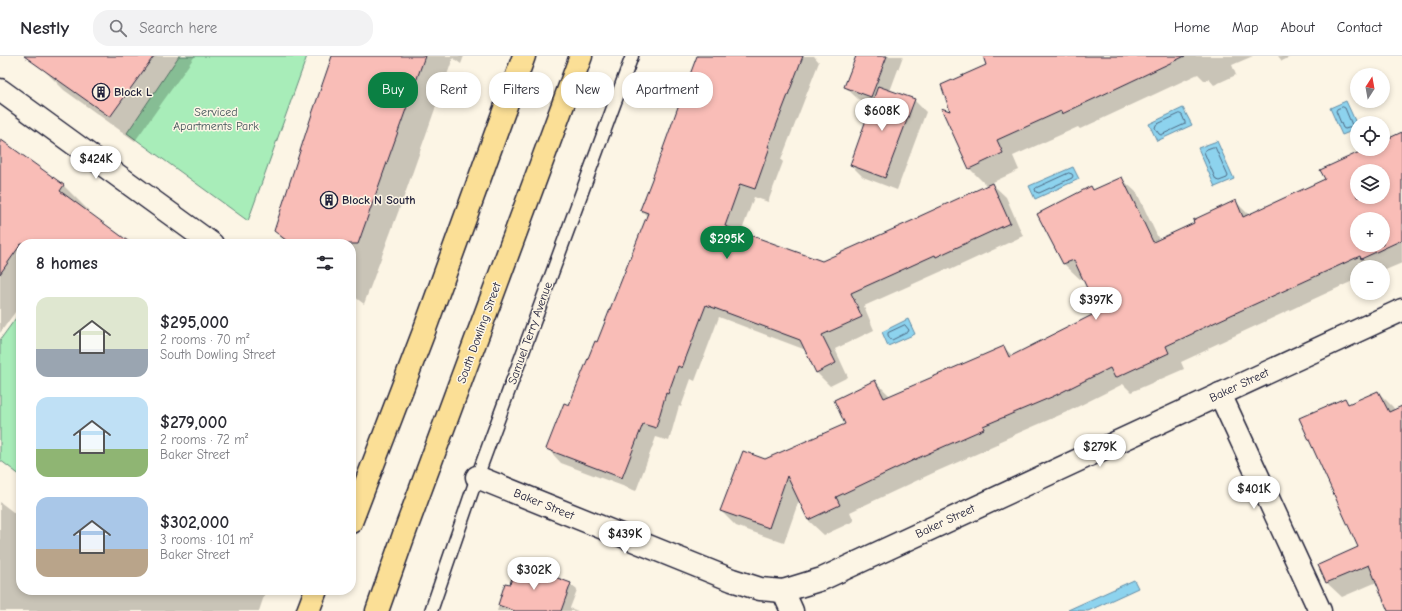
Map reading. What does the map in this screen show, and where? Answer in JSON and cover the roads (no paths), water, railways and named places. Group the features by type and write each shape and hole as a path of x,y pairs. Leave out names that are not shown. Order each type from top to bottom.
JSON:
{"highway":[{"path":"356,509 423,334 524,56"},
{"name":"South Dowling Street","path":"377,611 581,56"},
{"path":"356,495 423,334"},
{"path":"308,611 314,595"},
{"path":"322,611 327,595"}],"street":[{"path":"0,90 205,239"},
{"name":"Baker Street","path":"477,477 732,580 760,588 783,591 822,579 1402,310"},
{"path":"1220,394 1320,611"},
{"path":"783,591 792,611"}],"lane":[{"name":"Samuel Terry Avenue","path":"431,611 477,477 632,56"}],"water":[{"path":"1346,101 1353,116 1350,116 1350,132 1342,135 1330,108"},
{"path":"1183,108 1192,125 1157,141 1149,124"},
{"path":"1217,141 1234,179 1215,187 1198,148"},
{"path":"1073,167 1079,179 1035,199 1029,186"},
{"path":"908,319 915,334 888,346 882,332"},
{"path":"1134,580 1138,588 1088,611 1068,610"}],"place":[{"name":"Block L","path":"101,92"},
{"name":"Block N South","path":"329,200"}],"park label":[{"name":"Serviced Apartments Park","path":"216,119"}]}
